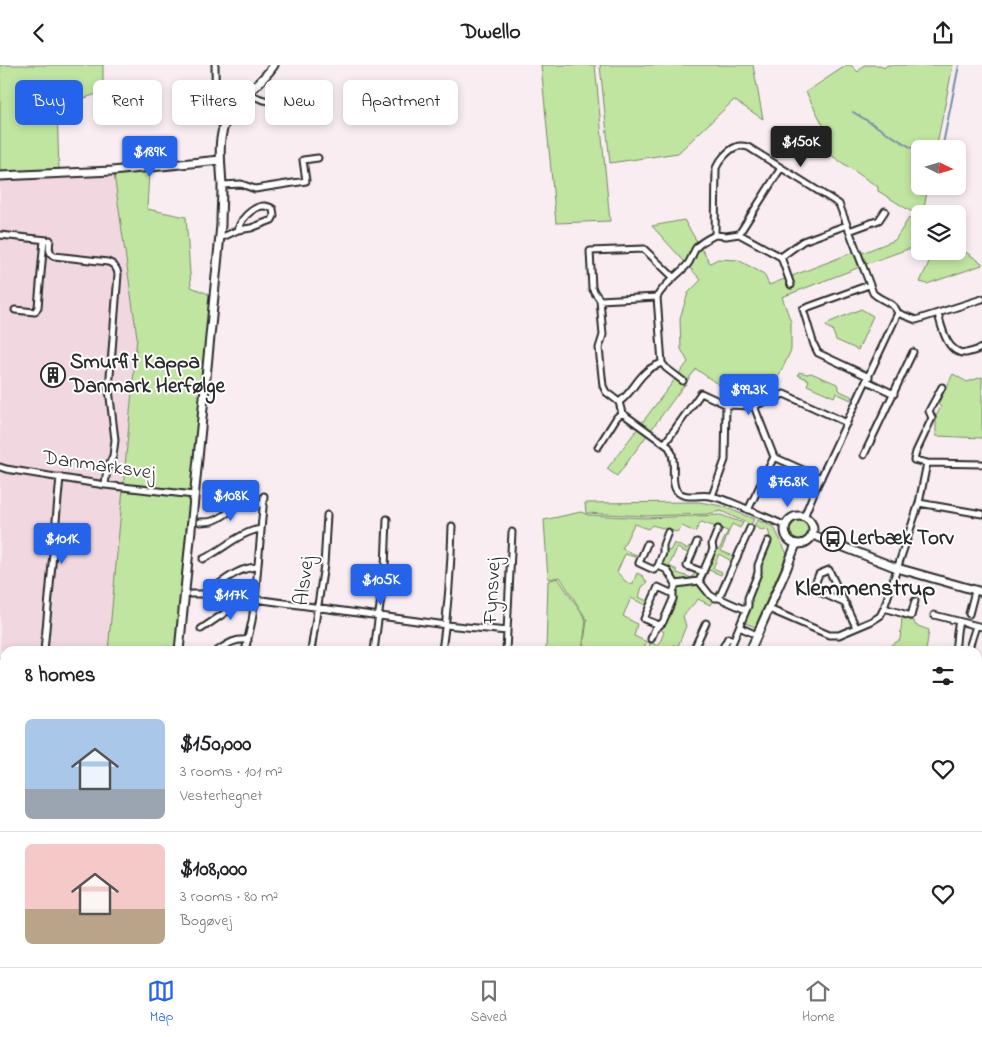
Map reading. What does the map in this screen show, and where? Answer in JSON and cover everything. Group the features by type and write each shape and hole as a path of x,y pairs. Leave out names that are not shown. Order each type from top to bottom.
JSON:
{"street":[{"path":"215,65 215,80"},
{"path":"255,84 270,66"},
{"path":"179,646 220,237 222,185 220,141 224,125"},
{"path":"715,235 716,168 719,162 734,147 742,145 840,204 873,293 895,307 898,313 916,320 982,299"},
{"path":"222,185 241,184 255,189 306,181 303,160 318,158"},
{"path":"0,176 112,171 220,160"},
{"path":"738,234 781,168"},
{"path":"220,237 272,220 274,216 273,209 265,206 249,211 240,223 238,230"},
{"path":"781,257 803,241 879,220 885,211"},
{"path":"683,381 662,363 657,297 673,277 688,264 700,244 715,235 738,234 781,257 791,285"},
{"path":"0,235 48,240"},
{"path":"15,310 35,312 38,307 48,240"},
{"path":"48,240 49,251 54,256 108,262 112,264 118,274 109,389 115,440 113,456 107,469 105,485"},
{"path":"584,251 644,249 673,277"},
{"path":"590,251 592,287 600,300 603,335 599,348 603,386 606,392 619,402 622,413 665,443 671,450 675,490 678,493 689,496 712,496 726,500 786,526"},
{"path":"869,285 803,309 818,353 894,394"},
{"path":"600,300 657,297"},
{"path":"804,517 898,313"},
{"path":"938,314 948,343 965,353 982,348"},
{"path":"864,455 913,352"},
{"path":"619,402 626,398 646,371 662,363"},
{"path":"942,387 928,411 932,418 914,460 926,463 982,464"},
{"path":"665,443 701,393 726,405 754,406 784,394 847,423"},
{"path":"712,496 725,460 726,405"},
{"path":"754,406 774,457 821,478"},
{"path":"598,447 617,417 622,413"},
{"path":"748,510 774,457"},
{"path":"769,609 829,635 839,635 880,616 919,503 926,463"},
{"name":"Danmarksvej","path":"0,467 105,485 194,495"},
{"path":"44,646 60,477"},
{"path":"247,646 254,599 264,496"},
{"path":"200,521 210,522 216,520 241,505 250,503 263,504"},
{"path":"919,503 982,514"},
{"name":"Alsvej","path":"312,646 324,565 327,515"},
{"path":"798,516 804,517 812,523 812,535 806,543 796,544 787,537 786,526 793,518 798,516"},
{"path":"375,646 386,567 388,519"},
{"path":"443,646 452,555 452,526"},
{"path":"719,598 750,528"},
{"path":"202,559 212,555 246,533 254,529 261,529"},
{"path":"699,581 713,549 712,544 718,529"},
{"name":"Fynsvej","path":"506,646 512,532"},
{"path":"647,544 638,563 654,570 658,567 668,532"},
{"path":"812,535 897,568 979,591 969,615"},
{"path":"731,646 748,606 748,598 758,573 758,565 768,541"},
{"path":"697,542 687,566 703,572"},
{"path":"752,646 796,544"},
{"path":"191,594 203,594 239,571 257,567"},
{"path":"651,639 655,629 663,622 674,599 673,594 676,584 667,570 658,567"},
{"path":"846,604 813,589 819,574 830,570 846,604 856,627"},
{"path":"699,581 710,595 746,610"},
{"path":"676,584 699,581"},
{"path":"659,625 644,619 658,587 673,594"},
{"path":"201,629 241,603 254,599 446,625 507,631"},
{"path":"884,608 910,617 915,601"},
{"path":"934,615 982,627"},
{"path":"956,646 956,631 959,622"},
{"path":"695,646 706,623"},
{"path":"970,646 976,626"},
{"path":"739,627 757,635"},
{"path":"724,646 728,637 734,640"},
{"path":"224,646 232,641 248,640"}],"shaded area":[{"path":"114,174 137,337 108,646 0,646 0,180"}],"green space":[{"path":"0,65 103,65 103,80 93,80 93,95 83,99 83,80 15,80 15,125 58,125 59,171 0,174"},
{"path":"541,65 595,65 610,221 556,223"},
{"path":"600,65 753,65 763,119 734,100 678,153 610,163"},
{"path":"847,65 851,65 858,72 864,65 880,65 884,68 887,65 953,65 938,140 911,140 911,195 926,195 925,205 911,205 911,211 878,191 878,187 819,147 825,129 806,92"},
{"path":"149,171 147,209 186,217 191,287 211,295 175,646 108,646 137,337 114,174"},
{"path":"909,218 911,219 911,249 866,264 862,253 895,240"},
{"path":"684,220 710,263 718,259 738,260 764,274 769,285 854,252 860,267 782,297 791,322 791,350 779,376 765,387 739,391 722,387 696,369 617,476 607,469 688,362 681,349 680,318 688,293 701,280 652,226"},
{"path":"966,252 982,263 982,265 927,284 920,282 929,262 925,260 966,260"},
{"path":"861,309 873,316 858,350 836,340 832,329 826,326 830,322"},
{"path":"799,372 811,373 837,384 840,391 853,397 851,400 836,393 834,397 807,385 809,380 798,375"},
{"path":"953,374 967,382 982,377 982,438 936,436 936,416 941,407 938,404"},
{"path":"699,502 722,506 754,519 751,525 721,511 707,514 645,516 586,513 585,503"},
{"path":"581,512 588,515 645,518 721,515 743,523 740,528 732,524 721,551 736,557 733,562 719,554 713,568 722,572 721,575 709,570 704,581 715,548 719,550 728,531 701,522 695,532 682,526 677,532 652,525 648,529 634,524 622,549 639,556 638,558 625,554 617,572 625,581 632,585 637,573 643,576 647,583 642,587 639,597 649,602 647,606 631,598 623,616 637,624 634,636 647,642 645,646 584,646 587,620 560,577 548,579 544,520"},
{"path":"757,520 774,527 787,554 755,627 745,623 752,604 751,600 762,573 760,570 772,540 768,537 770,536 768,530 761,530 754,526"},
{"path":"800,521 807,524 810,531 807,538 800,541 793,538 790,531 793,524"},
{"path":"674,543 687,549 689,546 692,548 690,554 677,548 669,566 677,570 677,573 692,578 696,570 701,573 698,579 679,581 665,567 662,562 667,550 670,551"},
{"path":"558,578 586,620 583,646 546,646 548,581"},
{"path":"698,585 707,597 713,600 710,605 698,599 683,616 686,626 678,646 657,646 664,632 661,630 677,599 676,592 679,586"},
{"path":"902,618 914,621 915,625 929,630 927,646 890,646 900,640"}],"waterway":[{"path":"944,140 959,65"},
{"path":"853,112 911,147"}],"place":[{"name":"Smurfit Kappa Danmark Herfølge","path":"53,375"},
{"name":"Lerbæk Torv","path":"833,539"}],"district":[{"name":"Klemmenstrup","path":"865,589"}]}
